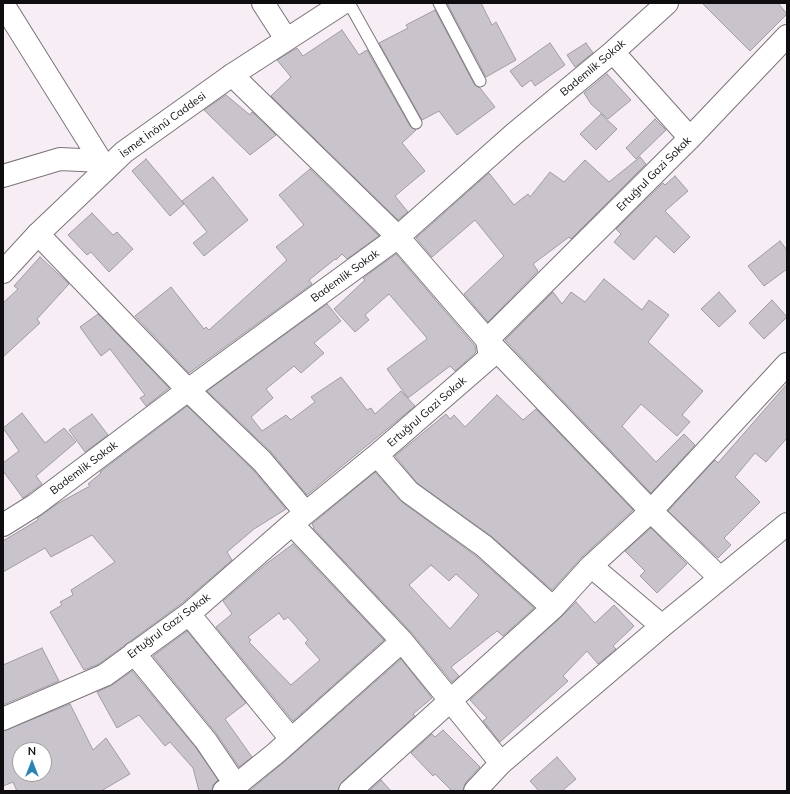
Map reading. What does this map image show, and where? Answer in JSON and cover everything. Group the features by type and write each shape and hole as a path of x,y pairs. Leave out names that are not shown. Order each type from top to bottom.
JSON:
{"street":[{"path":"263,3 281,31"},
{"path":"3,254 22,231 103,165 150,116 324,3"},
{"name":"İsmet İnönü Caddesi","path":"3,272 103,165 124,152 232,75 343,3"},
{"name":"Bademlik Sokak","path":"3,525 35,505 188,390 398,237 514,134 612,52 667,3"},
{"path":"3,4 103,165"},
{"name":"Ertuğrul Gazi Sokak","path":"3,719 105,675 189,614 298,518 377,455 490,357 487,340 690,138 787,36"},
{"path":"612,52 690,138"},
{"path":"232,75 398,237 487,340 651,510 720,578"},
{"path":"3,176 60,159 103,165"},
{"path":"38,234 188,390 262,461 298,518 402,641 501,763"},
{"path":"350,791 449,700 553,608 591,566 651,510 784,372"},
{"path":"377,455 409,492 484,546 553,608"},
{"path":"475,791 501,763 662,626 787,524"},
{"path":"591,566 662,626"},
{"path":"189,614 291,738"},
{"path":"134,653 206,741 230,788 259,767 402,641"}],"lane":[{"path":"349,3 416,123"},
{"path":"439,3 480,81"}],"building":[{"path":"447,3 481,3 492,25 496,22 516,60 486,77"},
{"path":"702,3 778,3 787,14 750,51"},
{"path":"435,10 474,84 480,88 495,107 457,135 439,111 422,120 379,43 408,28 406,25"},
{"path":"342,30 359,55 367,50 410,126 416,130 402,143 425,171 395,196 408,212 398,220 271,96 291,77 277,60 297,48 303,56"},
{"path":"550,43 565,65 535,86 531,80 522,87 510,71"},
{"path":"586,43 593,53 575,67 567,55"},
{"path":"607,74 631,100 608,119 591,104 584,93"},
{"path":"226,95 250,115 252,112 276,135 250,155 204,110"},
{"path":"601,114 617,129 596,150 580,134"},
{"path":"655,119 666,130 636,159 626,148"},
{"path":"640,157 646,164 571,239 569,237 533,264 538,271 488,322 464,294 504,256 475,220 432,257 416,238 489,173 514,205 528,194 530,197 550,172 564,182 585,160 609,182"},
{"path":"146,159 184,204 170,216 132,171"},
{"path":"310,169 379,236 347,259 342,254 336,260 335,259 309,280 312,284 189,373 135,316 171,287 204,329 206,327 209,330 287,260 276,247 304,225 279,195"},
{"path":"675,176 688,191 665,211 690,237 674,253 656,236 634,260 614,242 621,234 616,229 663,183 665,185"},
{"path":"213,177 248,220 204,256 193,243 207,232 182,201"},
{"path":"92,213 113,235 117,232 133,249 109,272 91,252 87,255 68,235"},
{"path":"780,241 787,250 787,269 764,286 748,266"},
{"path":"396,254 475,346 476,352 455,371 450,366 408,398 387,369 427,339 426,337 389,294 365,315 369,320 355,332 334,309 365,280 363,278"},
{"path":"40,257 69,284 37,319 40,323 3,357 3,303 18,289 14,286"},
{"path":"604,279 642,310 649,300 669,315 648,342 703,391 682,415 690,422 677,436 641,404 622,426 656,462 684,434 695,445 651,493 505,340 553,292 562,304 571,292 585,302"},
{"path":"719,292 736,311 719,327 701,309"},
{"path":"772,300 787,317 764,339 749,323"},
{"path":"327,304 341,321 314,343 324,353 301,373 294,366 266,389 273,398 251,417 262,431 286,415 291,420 315,402 311,397 341,377 367,410 371,408 375,414 401,391 415,406 307,495 271,452 207,391"},
{"path":"98,314 169,388 146,406 140,398 145,395 110,349 101,356 80,327"},
{"path":"787,384 787,438 766,462 755,453 735,477 760,502 724,538 731,545 718,558 668,511 715,460 718,463"},
{"path":"497,395 523,420 536,409 633,510 582,557 552,590 491,536 417,483 395,456 446,414 450,419 454,415 465,427"},
{"path":"187,406 253,470 286,509 254,529 227,552 232,560 181,604 99,664 84,670 50,612 62,605 60,602 73,595 71,590 115,562 92,535 51,557 45,548 3,572 3,541 38,520 37,518 57,504 90,486 88,484 101,473 100,472"},
{"path":"22,413 45,443 64,428 76,442 36,476 42,484 23,498 3,471 3,463 19,451 3,428"},
{"path":"92,414 108,435 85,452 69,430"},
{"path":"375,472 402,502 476,556 534,608 503,636 497,631 451,667 459,676 452,682 411,632 313,528 312,524","holes":["431,565 449,581 456,574 479,595 450,629 409,585"]},
{"path":"651,528 687,564 657,593 640,576 645,571 625,551"},
{"path":"293,544 384,640 293,721 216,627 232,614 223,601 266,564","holes":["279,613 284,620 288,617 308,640 305,643 320,660 291,685 249,642 251,640 248,637"]},
{"path":"576,602 595,623 614,605 634,626 613,646 616,649 598,664 587,651 563,676 568,681 500,742 483,721 487,718 470,700"},
{"path":"187,631 246,703 225,719 252,757 239,767 216,733 153,656"},
{"path":"42,648 59,681 3,705 3,665"},
{"path":"401,659 432,698 413,714 415,716 342,782 338,791 249,791 284,762"},
{"path":"132,671 196,748 218,780 213,785 212,791 199,791 193,768 170,742 165,746 139,715 117,728 97,692 112,685"},
{"path":"70,704 93,750 106,738 130,774 101,791 17,791 13,782 3,786 3,731"},
{"path":"443,730 480,767 466,782 463,791 452,791 435,774 433,776 411,753 432,734 435,737"},
{"path":"557,757 576,779 562,791 539,791 530,781"},
{"path":"381,780 391,791 369,791"}]}
